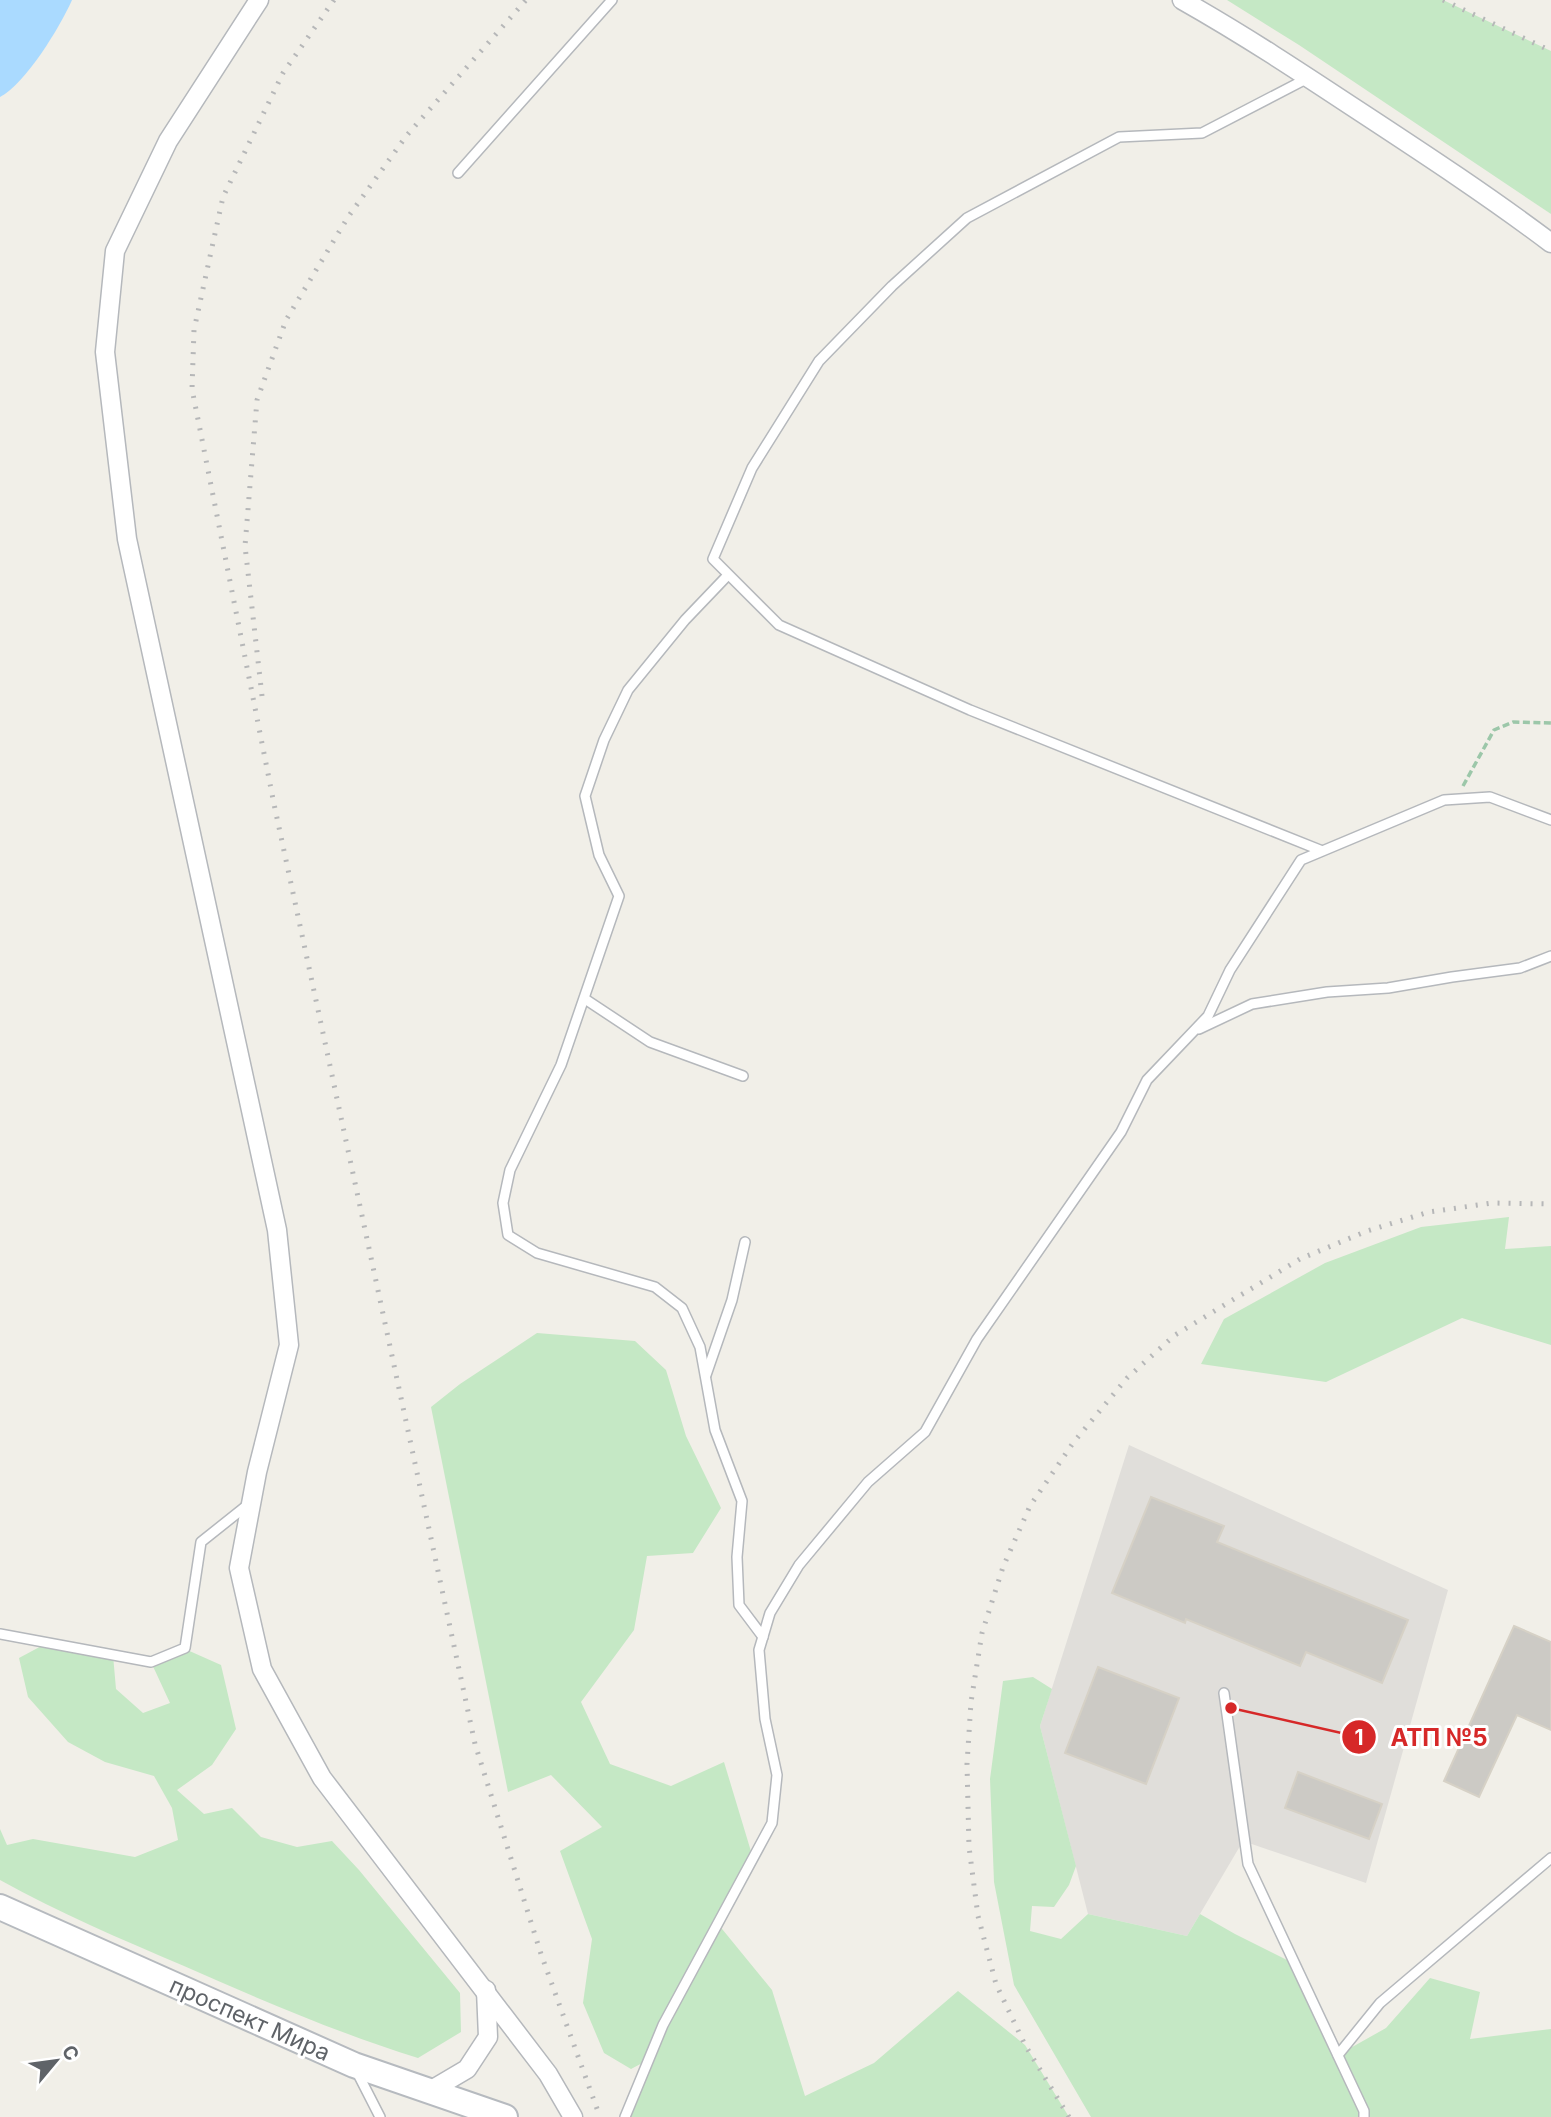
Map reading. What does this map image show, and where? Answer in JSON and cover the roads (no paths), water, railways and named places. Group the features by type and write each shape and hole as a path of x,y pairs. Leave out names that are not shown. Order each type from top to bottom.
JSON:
{"main road":[{"name":"проспект Мира","path":"0,1908 354,2065 505,2117"}],"street":[{"path":"259,0 168,141 115,251 105,352 127,539 277,1230 289,1345 239,1568 262,1669 322,1778 486,1990 548,2074 573,2117"},
{"path":"1182,0 1241,33 1484,192 1551,243"},
{"path":"428,2092 467,2069 488,2038 486,1990"}],"lane":[{"path":"457,173 612,0"},
{"path":"1309,78 1202,133 1119,137 967,218 892,286 819,361 752,468 713,559 779,625 970,710 1320,850"},
{"path":"728,575 685,620 628,690 604,740 585,796 599,855 620,896 561,1065 510,1170 503,1203 508,1235 537,1253 655,1287 682,1308 700,1347 715,1430 742,1502 737,1557 739,1605 763,1637"},
{"path":"625,2117 663,2025 772,1823 777,1775 765,1719 759,1650 770,1613 799,1565 868,1482 925,1432 977,1339 1121,1132 1147,1080 1208,1016 1230,970 1301,860 1444,800 1490,797 1551,820"},
{"path":"1192,1032 1252,1004 1327,992 1388,988 1520,968 1551,956"},
{"path":"585,999 650,1042 743,1076"},
{"path":"705,1376 732,1300 745,1242"},
{"path":"0,1634 151,1662 184,1648 201,1542 252,1502"},
{"path":"1224,1693 1248,1864 1364,2111 1364,2117"},
{"path":"1338,2055 1380,2003 1551,1857"},
{"path":"354,2065 380,2117"}],"water":[{"path":"0,0 72,0 51,39 31,67 21,80 0,97"}],"railway":[{"path":"334,0 283,73 223,197 194,330 192,389 274,804 475,1744 541,1954 600,2117"},
{"path":"262,696 245,546 257,400 286,320 348,217 407,135 526,0"},
{"path":"1443,0 1551,51"},
{"path":"1069,2117 1025,2045 996,1984 978,1916 969,1847 967,1764 971,1702 982,1633 1003,1567 1030,1506 1073,1443 1127,1378 1175,1335 1300,1259 1367,1231 1429,1212 1492,1203 1551,1204"}],"place":[{"name":"АТП №5","path":"1231,1708"}]}
